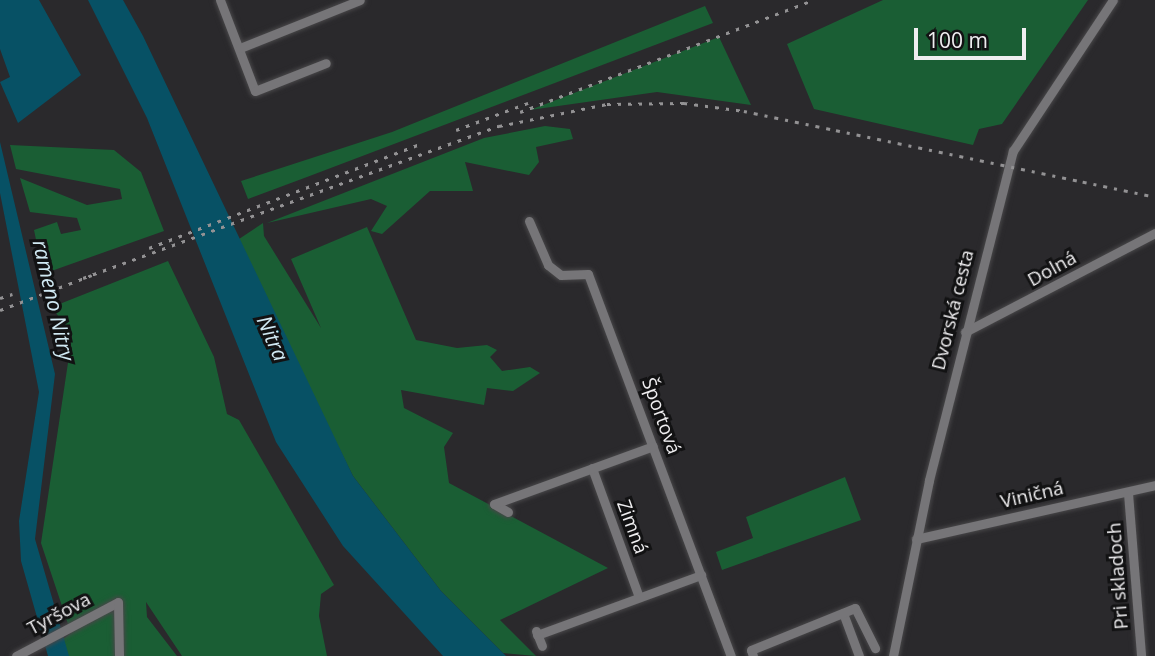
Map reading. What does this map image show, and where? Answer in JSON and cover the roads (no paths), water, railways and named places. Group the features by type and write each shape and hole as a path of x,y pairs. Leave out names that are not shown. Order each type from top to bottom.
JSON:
{"street":[{"path":"220,0 255,90 326,63"},
{"path":"240,48 360,0"},
{"name":"Dvorská cesta","path":"892,656 916,539 965,332 1018,140 1113,0"},
{"name":"Športová","path":"529,221 548,265 561,275 588,274 731,656"},
{"name":"Dolná","path":"965,332 1155,233"},
{"path":"508,512 494,504 653,446"},
{"name":"Zimná","path":"592,468 639,597"},
{"name":"Viničná","path":"916,539 1155,485"},
{"name":"Pri skladoch","path":"1128,493 1141,656"},
{"path":"542,646 536,632 701,575"},
{"name":"Tyršova","path":"16,656 118,602 119,656"},
{"path":"753,656 751,650 842,613 862,611 875,649"},
{"path":"842,613 859,656"}],"water":[{"path":"0,0 39,0 81,75 18,123 0,82 10,77 0,49"},
{"name":"Nitra","path":"88,0 123,0 143,36 353,476 441,591 506,656 443,656 343,546 276,442 147,118"},
{"path":"0,142 55,374 35,539 69,656 48,656 21,561 19,521 39,392 0,193"}],"railway":[{"path":"520,112 813,0"},
{"path":"456,130 528,103"},
{"path":"83,278 499,126 607,104 684,103 744,111 1155,197"},
{"path":"149,248 423,143"},
{"path":"0,310 92,275"},
{"path":"0,298 12,294"}],"water label":[{"name":"rameno Nitry","path":"54,300"}]}
